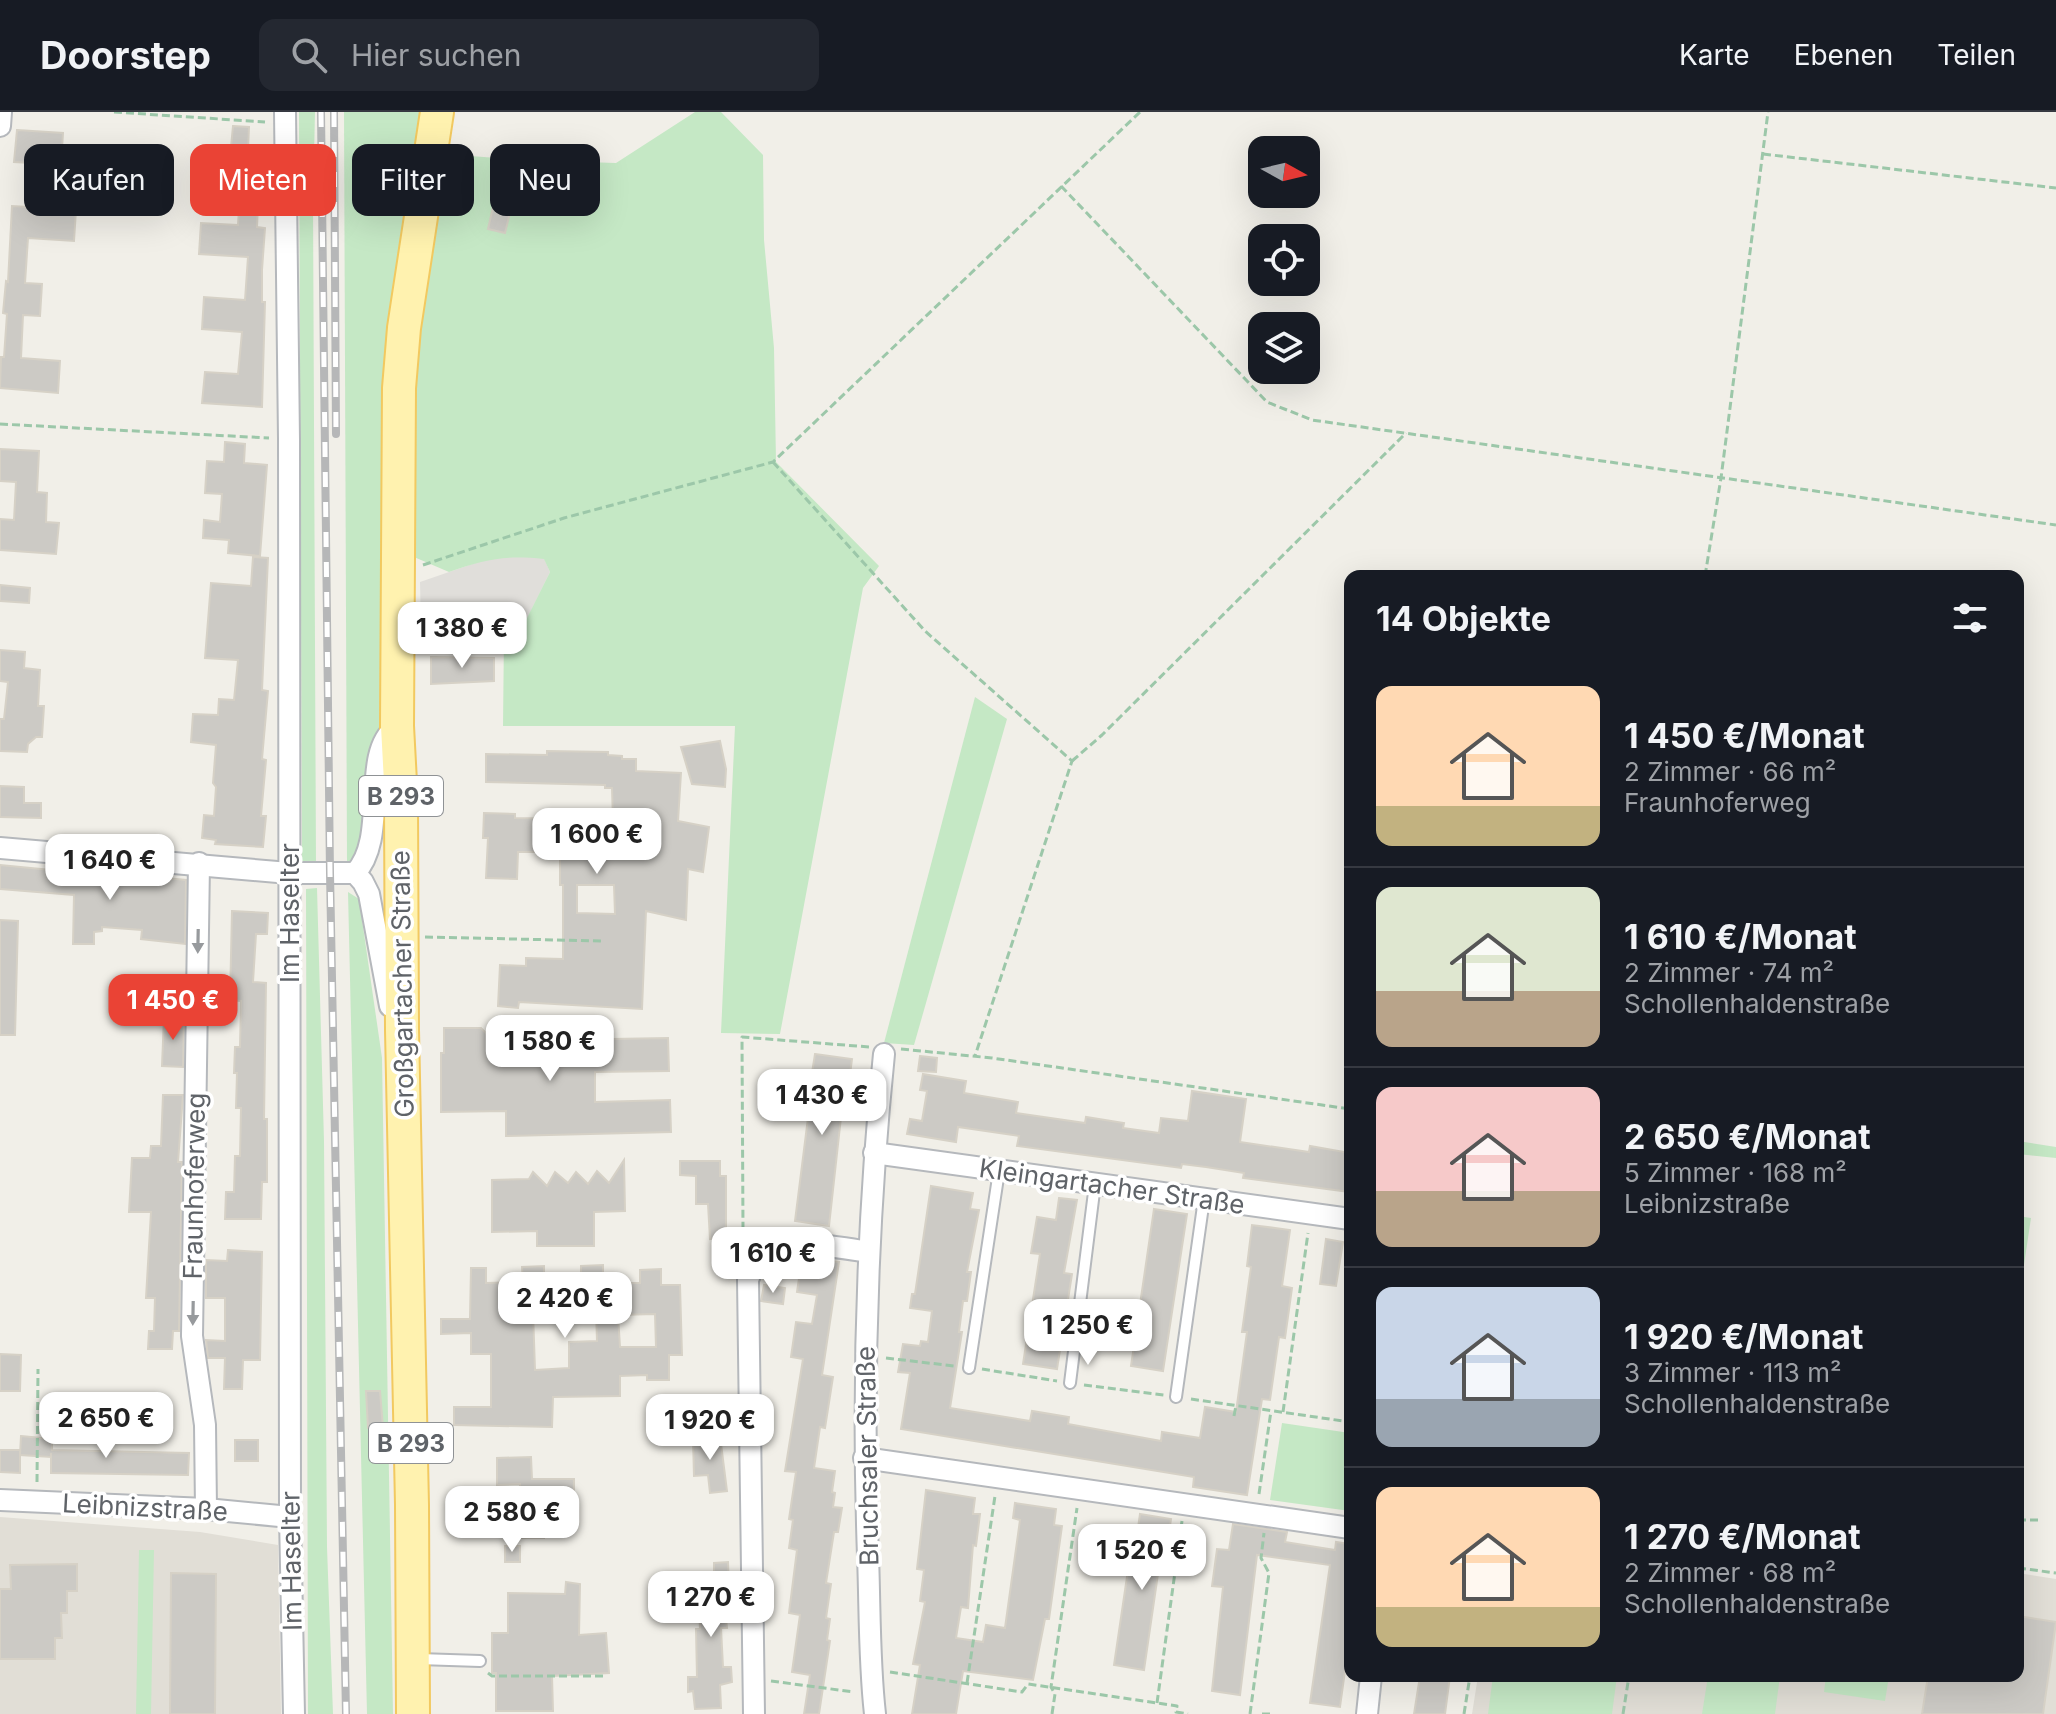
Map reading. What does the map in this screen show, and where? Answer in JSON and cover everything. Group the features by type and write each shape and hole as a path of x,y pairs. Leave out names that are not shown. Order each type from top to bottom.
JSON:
{"main road":[{"name":"Großgartacher Straße","path":"413,1714 401,801 397,726 400,373 437,112"}],"street":[{"path":"0,126 1,112"},
{"name":"Im Haselter","path":"285,118 289,439 290,1517 294,1714"},
{"path":"0,848 289,873 355,873 365,863 370,848 378,764 385,736 397,726"},
{"name":"Fraunhoferweg","path":"199,863 192,1336 205,1425 206,1509"},
{"path":"355,873 369,894 395,1031 402,1030"},
{"name":"Bruchsaler Straße","path":"874,1704 864,1458 864,1355 874,1153 884,1054"},
{"name":"Kleingartacher Straße","path":"874,1153 1344,1218"},
{"path":"754,1714 748,1280 757,1257 772,1247 821,1245 868,1252"},
{"path":"864,1458 1344,1527"},
{"name":"Leibnizstraße","path":"0,1500 206,1509 290,1517"},
{"path":"1367,1714 1370,1682"}],"lane":[{"path":"969,1368 999,1171"},
{"path":"1070,1383 1095,1184"},
{"path":"1176,1397 1204,1199"},
{"path":"413,1659 480,1661"}],"path":[{"path":"114,112 285,118"},
{"path":"397,574 564,518 773,462 1140,112"},
{"path":"1706,570 1721,478 1768,112"},
{"path":"1763,154 2056,188"},
{"path":"1061,186 1267,402 1312,420 2056,525"},
{"path":"0,424 289,439"},
{"path":"975,1056 1072,761 1102,735 1406,433"},
{"path":"773,462 925,631 1072,761"},
{"path":"401,936 603,941"},
{"path":"742,1037 743,1229 757,1257"},
{"path":"992,1058 1344,1108"},
{"path":"1283,1413 1311,1214"},
{"path":"864,1355 1344,1421"},
{"path":"37,1502 38,1369"},
{"path":"1234,1416 1236,1406"},
{"path":"1250,1714 1269,1573 1261,1558 1261,1517 1271,1411"},
{"path":"966,1684 998,1477"},
{"path":"1052,1714 1055,1694 1051,1687 1080,1489"},
{"path":"1157,1703 1184,1505"},
{"path":"2024,1520 2040,1520"},
{"path":"2024,1569 2056,1573"},
{"path":"480,1661 483,1669 492,1676 607,1676"},
{"path":"872,1669 1022,1692 1028,1684 1051,1687 1177,1706 1176,1712 1188,1714"},
{"path":"755,1679 874,1704"},
{"path":"1464,1714 1469,1682"},
{"path":"1623,1714 1628,1682"},
{"path":"1262,1714 1273,1714"}],"shaded area":[{"path":"510,555 544,558 550,572 519,635 421,623 420,582 481,561"},
{"path":"0,1517 200,1532 278,1545 281,1714 0,1714"},
{"path":"2024,1574 2056,1579 2056,1714 1472,1714 1477,1682 2024,1682"}],"green space":[{"path":"299,112 315,112 314,144 299,144"},
{"path":"344,112 425,112 423,144 352,144 352,216 418,216 385,695 364,849 356,863 347,864"},
{"path":"695,112 721,112 763,155 764,240 774,348 776,462 879,566 863,588 780,1034 721,1033 735,726 503,726 504,633 519,634 550,572 544,559 496,559 449,572 414,557 415,364 433,216 474,216 474,156 490,157 490,216 600,216 600,162 616,163"},
{"path":"299,216 313,216 316,866 302,861"},
{"path":"975,697 1007,719 914,1045 884,1043"},
{"path":"317,888 324,1141 327,1547 333,1714 308,1714 306,889"},
{"path":"348,892 359,899 382,1058 393,1714 367,1714"},
{"path":"2024,1142 2056,1147 2056,1158 2024,1155"},
{"path":"2024,1217 2031,1218 2024,1265"},
{"path":"1282,1423 1344,1432 1344,1510 1270,1500"},
{"path":"139,1550 154,1550 151,1714 136,1714"},
{"path":"1492,1682 1616,1682 1612,1714 1488,1714"},
{"path":"1707,1682 1779,1682 1775,1714 1702,1714"},
{"path":"1825,1682 1888,1682 1885,1701 1824,1692"}],"building":[{"path":"233,126 249,127 248,144 231,144"},
{"path":"17,130 63,133 62,144 24,144 24,163 14,162"},
{"path":"12,206 24,207 24,216 76,216 74,241 28,238 25,283 42,284 40,316 23,315 21,358 60,361 58,393 0,388"},
{"path":"239,216 257,216 257,227 265,228 262,407 202,403 205,372 238,374 242,332 202,329 204,297 245,300 248,257 199,254 201,223 238,225"},
{"path":"491,216 509,216 505,233 488,229"},
{"path":"225,442 245,444 244,463 267,465 260,556 228,553 229,540 203,538 204,520 220,522 222,494 205,493 207,461 224,462"},
{"path":"0,449 39,451 37,492 47,493 46,522 59,523 56,554 0,550 0,519 14,520 16,482 0,481"},
{"path":"253,557 268,558 262,690 268,691 262,759 266,760 261,816 266,816 263,847 215,844 216,840 202,838 204,815 214,816 216,745 191,742 193,714 218,715 219,699 234,700 238,660 205,658 211,583 251,586"},
{"path":"0,585 30,588 29,603 0,601"},
{"path":"0,650 25,652 24,668 40,670 38,706 44,706 42,737 36,737 28,744 27,752 0,751 0,719 4,719 8,682 0,681"},
{"path":"431,657 494,658 494,681 431,684"},
{"path":"720,741 726,769 725,787 692,784 681,747"},
{"path":"547,751 608,752 608,755 622,756 622,759 636,759 636,771 681,773 678,821 709,827 703,872 688,869 686,920 646,911 642,1009 519,1002 518,1008 498,1006 500,965 526,966 526,958 563,959 563,885 560,885 560,852 518,852 517,879 486,878 488,838 483,838 484,813 515,814 515,818 574,819 574,855 614,855 612,788 605,788 605,785 486,782 486,754 547,755","holes":["577,885 614,885 615,914 577,913"]},
{"path":"0,786 24,787 24,803 41,803 41,818 0,817"},
{"path":"0,865 154,880 155,877 186,880 185,944 141,939 142,930 102,927 102,931 94,932 94,944 73,944 74,895 0,889"},
{"path":"232,911 268,913 267,934 256,934 253,982 266,983 264,1119 267,1119 267,1182 262,1182 261,1219 225,1219 226,1192 234,1192 235,1156 240,1156 241,1108 236,1108 237,1073 234,1073 235,1047 240,1047 241,1001 230,1000"},
{"path":"0,920 18,921 15,1035 0,1035"},
{"path":"164,1017 184,1017 183,1067 162,1066"},
{"path":"444,1028 481,1028 494,1041 668,1038 669,1071 595,1072 595,1102 670,1100 671,1132 506,1136 506,1111 441,1112"},
{"path":"815,1054 852,1059 848,1090 844,1090 829,1226 795,1221 808,1118 801,1117 805,1085 810,1085"},
{"path":"920,1056 937,1058 936,1072 918,1071"},
{"path":"923,1074 966,1081 964,1093 1018,1102 1016,1113 1085,1123 1086,1117 1124,1123 1123,1128 1159,1133 1161,1118 1188,1121 1192,1091 1246,1099 1240,1142 1309,1152 1310,1146 1344,1152 1344,1191 1243,1178 1244,1173 1206,1167 1182,1164 1181,1168 1017,1146 1019,1136 958,1127 956,1142 907,1134 910,1119 922,1121 927,1091 920,1090"},
{"path":"163,1095 183,1095 178,1162 182,1162 179,1331 173,1331 172,1349 148,1349 149,1331 154,1331 155,1298 146,1298 151,1212 129,1212 132,1158 150,1158 151,1146 161,1146"},
{"path":"624,1160 625,1211 594,1212 594,1246 537,1246 537,1231 492,1232 492,1180 529,1179 533,1172 547,1186 555,1172 568,1183 576,1172 588,1184 597,1171 609,1183"},
{"path":"680,1161 720,1161 720,1176 726,1176 726,1237 710,1239 708,1204 696,1204 696,1176 680,1175"},
{"path":"931,1186 973,1193 970,1209 979,1210 967,1272 971,1272 967,1301 963,1301 959,1332 962,1332 950,1408 1030,1421 1032,1411 1069,1417 1068,1424 1161,1441 1162,1432 1200,1438 1205,1407 1236,1412 1247,1332 1242,1332 1251,1267 1247,1266 1252,1225 1290,1230 1282,1286 1292,1288 1285,1338 1279,1337 1270,1400 1262,1399 1247,1495 1193,1487 1194,1477 901,1429 910,1373 898,1372 903,1344 920,1346 921,1341 928,1342 932,1311 910,1308 912,1294 915,1294"},
{"path":"1059,1198 1077,1200 1064,1273 1072,1274 1057,1369 1023,1364 1040,1254 1031,1253 1037,1217 1056,1220"},
{"path":"1154,1209 1187,1214 1163,1371 1131,1366"},
{"path":"1326,1239 1343,1242 1336,1286 1320,1284"},
{"path":"228,1250 262,1252 260,1360 243,1360 242,1389 224,1389 225,1358 208,1358 206,1340 225,1341 225,1298 206,1298 206,1260 227,1261"},
{"path":"802,1258 839,1262 822,1375 833,1377 825,1428 820,1427 814,1468 835,1471 833,1507 842,1508 838,1532 834,1532 826,1583 831,1584 826,1618 830,1619 827,1640 830,1641 819,1714 804,1714 810,1675 792,1672 800,1615 789,1613 797,1550 789,1548 793,1520 789,1519 796,1472 785,1471 803,1359 791,1357 796,1322 812,1324 817,1295 797,1292"},
{"path":"603,1265 603,1283 640,1283 640,1270 661,1269 661,1285 680,1285 682,1355 669,1355 669,1380 647,1380 647,1375 620,1376 620,1396 553,1397 552,1427 454,1425 454,1407 491,1407 491,1354 471,1354 471,1333 441,1334 441,1319 470,1319 471,1268 486,1268 486,1283 523,1282 522,1267 544,1266 544,1279 581,1279 581,1266","holes":["596,1310 597,1341 569,1342 569,1368 535,1370 533,1312","655,1314 656,1347 620,1347 618,1315"]},
{"path":"764,1285 785,1288 783,1304 761,1301"},
{"path":"0,1354 21,1355 20,1391 0,1391"},
{"path":"366,1391 380,1391 383,1428 368,1428"},
{"path":"21,1436 52,1439 52,1450 189,1453 188,1475 51,1473 51,1457 20,1455"},
{"path":"720,1436 727,1491 710,1493 708,1475 694,1476 693,1439"},
{"path":"235,1440 258,1440 258,1461 235,1461"},
{"path":"0,1450 20,1450 20,1473 0,1472"},
{"path":"531,1457 532,1479 574,1479 574,1497 544,1497 544,1538 520,1538 520,1484 497,1485 497,1458"},
{"path":"926,1490 975,1498 973,1514 980,1514 976,1546 973,1545 968,1608 961,1607 956,1638 983,1642 986,1625 1005,1628 1020,1520 1013,1518 1015,1503 1056,1509 1054,1525 1062,1526 1049,1619 1045,1619 1033,1680 963,1671 956,1714 912,1714 920,1665 913,1664 925,1602 920,1601 924,1570 917,1569"},
{"path":"1140,1514 1171,1519 1165,1560 1160,1560 1144,1670 1114,1665"},
{"path":"1233,1524 1287,1532 1285,1542 1335,1550 1336,1542 1344,1543 1344,1678 1340,1707 1310,1703 1330,1565 1257,1555 1240,1695 1212,1691 1223,1587 1212,1586 1217,1549 1229,1550"},
{"path":"505,1546 520,1546 520,1562 505,1562"},
{"path":"728,1562 730,1618 726,1619 727,1628 721,1628 723,1667 731,1667 732,1682 720,1685 721,1708 695,1709 693,1691 688,1692 688,1677 697,1677 696,1629 700,1629 698,1578 714,1577 714,1563"},
{"path":"77,1564 77,1591 67,1591 67,1613 61,1613 62,1638 55,1638 55,1659 0,1659 0,1589 11,1589 10,1565"},
{"path":"171,1573 216,1574 215,1714 170,1714"},
{"path":"566,1582 580,1584 579,1635 606,1633 609,1673 552,1676 553,1711 496,1711 492,1633 508,1633 508,1593 565,1594"},
{"path":"2024,1617 2056,1622 2043,1714 1922,1714 1927,1682 2024,1682"},
{"path":"1419,1682 1449,1682 1445,1714 1414,1714"}],"railway":[{"path":"321,112 330,873 346,1714"},
{"path":"334,112 336,434"}]}
